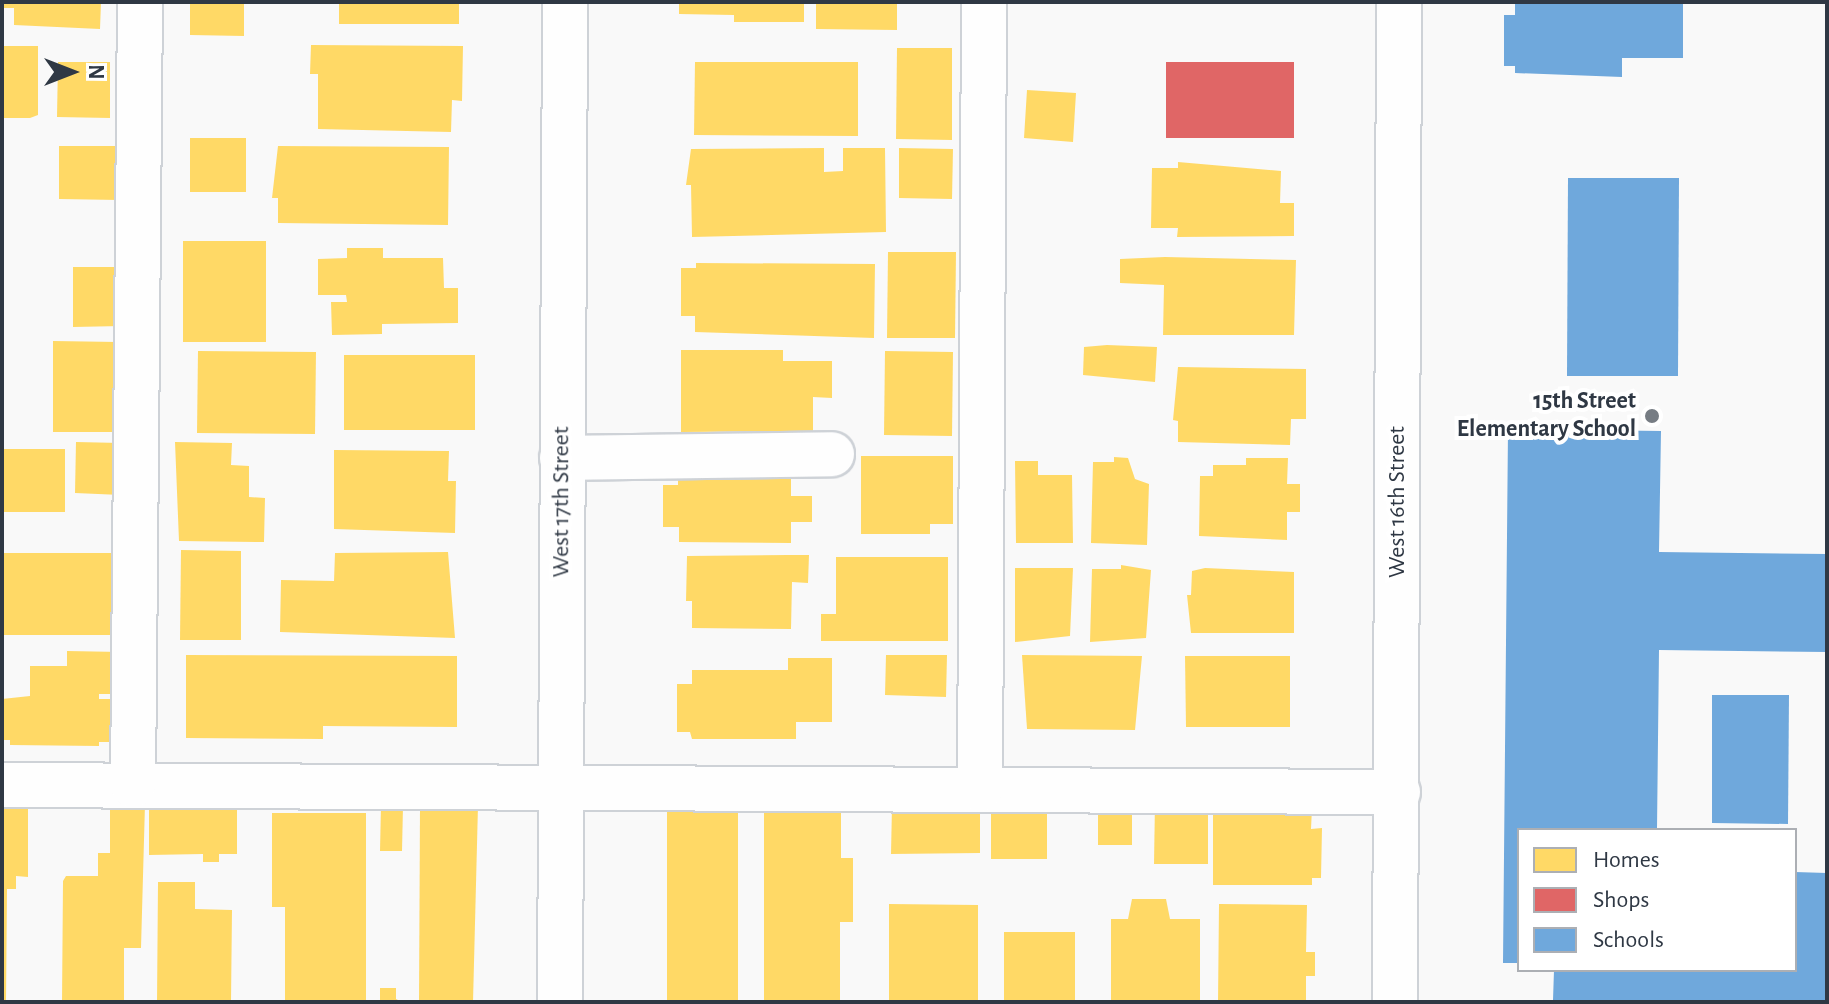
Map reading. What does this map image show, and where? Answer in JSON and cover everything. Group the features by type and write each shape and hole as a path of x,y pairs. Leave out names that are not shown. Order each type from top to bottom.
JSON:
{"street":[{"path":"133,785 140,2"},
{"name":"West 17th Street","path":"560,1002 565,2"},
{"path":"980,789 984,2"},
{"name":"West 16th Street","path":"1395,1002 1399,2"},
{"path":"562,458 832,454"},
{"path":"2,785 562,785 1398,792"}],"building: Homes":[{"path":"2,2 101,2 100,29 14,25 14,8 2,8"},
{"path":"190,2 244,2 244,36 190,35"},
{"path":"339,2 459,2 459,24 339,24"},
{"path":"679,2 804,2 804,22 734,22 734,15 679,14"},
{"path":"816,2 897,2 897,30 816,29"},
{"path":"311,45 463,46 462,101 452,100 451,132 318,129 318,74 310,74"},
{"path":"2,46 38,46 38,115 2,118"},
{"path":"897,48 952,48 952,140 896,139"},
{"path":"58,62 110,62 110,118 57,117"},
{"path":"695,62 858,62 858,136 694,135"},
{"path":"1027,90 1076,93 1073,142 1024,138"},
{"path":"190,138 246,138 246,192 190,192"},
{"path":"59,146 120,146 119,200 59,199"},
{"path":"278,146 449,147 448,225 278,223 278,198 272,198"},
{"path":"824,148 824,172 843,171 843,148 885,148 886,232 692,237 691,185 686,185 691,149"},
{"path":"899,148 953,149 952,199 899,198"},
{"path":"1178,162 1281,171 1280,203 1294,203 1294,236 1177,237 1178,228 1151,228 1152,168 1178,168"},
{"path":"183,241 266,241 266,342 183,342"},
{"path":"347,248 383,248 383,258 443,258 444,288 458,288 458,323 382,324 382,334 332,335 331,302 347,302 346,295 318,295 318,259 347,258"},
{"path":"888,252 956,252 955,338 887,338"},
{"path":"1120,259 1296,260 1294,335 1163,335 1164,285 1120,283"},
{"path":"696,263 875,264 874,338 695,332 695,316 681,316 681,268 696,268"},
{"path":"73,267 122,267 122,326 73,327"},
{"path":"53,341 118,342 117,432 53,432"},
{"path":"1084,347 1157,347 1155,382 1083,375"},
{"path":"681,350 783,350 783,361 832,361 832,398 813,397 813,431 681,432"},
{"path":"198,351 316,352 315,434 197,433"},
{"path":"885,351 953,352 952,436 884,435"},
{"path":"344,355 475,355 475,430 344,430"},
{"path":"1178,367 1306,369 1306,419 1291,419 1290,445 1178,442 1178,421 1173,420"},
{"path":"76,442 121,443 121,495 75,493"},
{"path":"175,442 232,443 231,465 249,466 249,497 265,498 264,542 179,541"},
{"path":"2,449 65,449 65,512 2,512"},
{"path":"334,450 449,451 448,481 456,481 455,533 334,529"},
{"path":"861,456 953,456 953,524 930,524 930,534 861,534"},
{"path":"1114,457 1128,458 1135,479 1149,484 1147,545 1091,543 1093,462 1114,462"},
{"path":"1246,458 1288,458 1287,484 1300,484 1300,512 1287,512 1287,540 1199,536 1200,476 1213,476 1213,465 1246,465"},
{"path":"1015,461 1038,461 1038,475 1072,475 1073,543 1016,543"},
{"path":"678,469 791,469 791,496 812,496 812,522 791,522 791,543 679,542 679,527 663,527 663,485 678,485"},
{"path":"181,550 241,551 241,640 180,640"},
{"path":"448,552 455,638 280,632 281,580 334,581 335,553"},
{"path":"2,553 116,553 116,635 2,635"},
{"path":"809,555 808,583 792,582 791,629 692,628 692,601 686,601 687,556"},
{"path":"836,557 948,557 948,641 821,641 821,614 836,614"},
{"path":"1121,565 1151,570 1146,638 1090,642 1092,569 1121,569"},
{"path":"1015,568 1073,568 1070,636 1015,642"},
{"path":"1205,568 1294,572 1294,633 1191,633 1187,595 1191,595 1192,571"},
{"path":"67,651 121,652 121,694 99,694 99,699 114,699 114,742 99,742 99,746 10,745 10,740 2,740 2,699 30,696 30,666 67,666"},
{"path":"186,655 457,656 457,727 323,726 323,739 186,738"},
{"path":"886,655 947,655 946,697 885,695"},
{"path":"1022,655 1142,656 1135,730 1027,729"},
{"path":"1185,656 1290,656 1290,727 1186,727"},
{"path":"788,658 832,658 832,722 796,722 796,739 692,739 690,732 677,732 677,684 692,684 692,670 788,670"},
{"path":"1155,802 1208,802 1208,864 1154,864"},
{"path":"110,803 145,804 141,948 124,948 124,1002 62,1002 63,881 66,876 98,876 98,853 110,853"},
{"path":"149,803 237,804 237,854 219,854 219,862 203,862 203,854 149,855"},
{"path":"381,805 403,806 402,851 380,851"},
{"path":"478,805 473,1002 419,1002 420,807"},
{"path":"892,806 980,807 980,853 891,854"},
{"path":"991,807 1047,807 1047,859 991,859"},
{"path":"1098,807 1132,808 1132,845 1098,845"},
{"path":"2,808 28,809 28,877 16,876 16,889 7,889 6,1002 2,1002"},
{"path":"1213,808 1312,808 1311,829 1322,828 1321,878 1312,878 1312,885 1213,885"},
{"path":"667,809 738,809 738,1002 667,1002"},
{"path":"764,809 841,809 841,858 853,858 853,922 840,922 840,1002 764,1002"},
{"path":"272,813 366,813 366,1002 285,1002 285,907 272,907"},
{"path":"158,882 195,882 195,909 232,910 231,1002 157,1002"},
{"path":"1132,899 1166,899 1170,919 1200,919 1200,1002 1111,1002 1111,919 1128,919"},
{"path":"889,904 978,905 978,1002 889,1002"},
{"path":"1219,904 1307,905 1306,952 1315,952 1315,976 1306,976 1306,1002 1218,1002"},
{"path":"1004,932 1075,932 1075,1002 1004,1002"},
{"path":"380,988 396,988 396,999 402,1002 380,1002"}],"building: Shops":[{"path":"1166,62 1294,62 1294,138 1166,138"}],"building: Schools":[{"path":"1515,2 1683,2 1683,58 1622,58 1622,77 1515,73 1515,66 1504,66 1504,15 1515,15"},
{"path":"1568,178 1679,178 1678,376 1567,376"},
{"path":"1508,429 1661,431 1659,552 1827,554 1827,652 1659,650 1657,828 1517,828 1517,963 1503,963"},
{"path":"1712,695 1789,695 1788,824 1712,823"},
{"path":"1797,872 1827,873 1827,1002 1553,1000 1554,972 1797,972"}],"place":[{"name":"15th Street Elementary School","path":"1652,416"}]}
